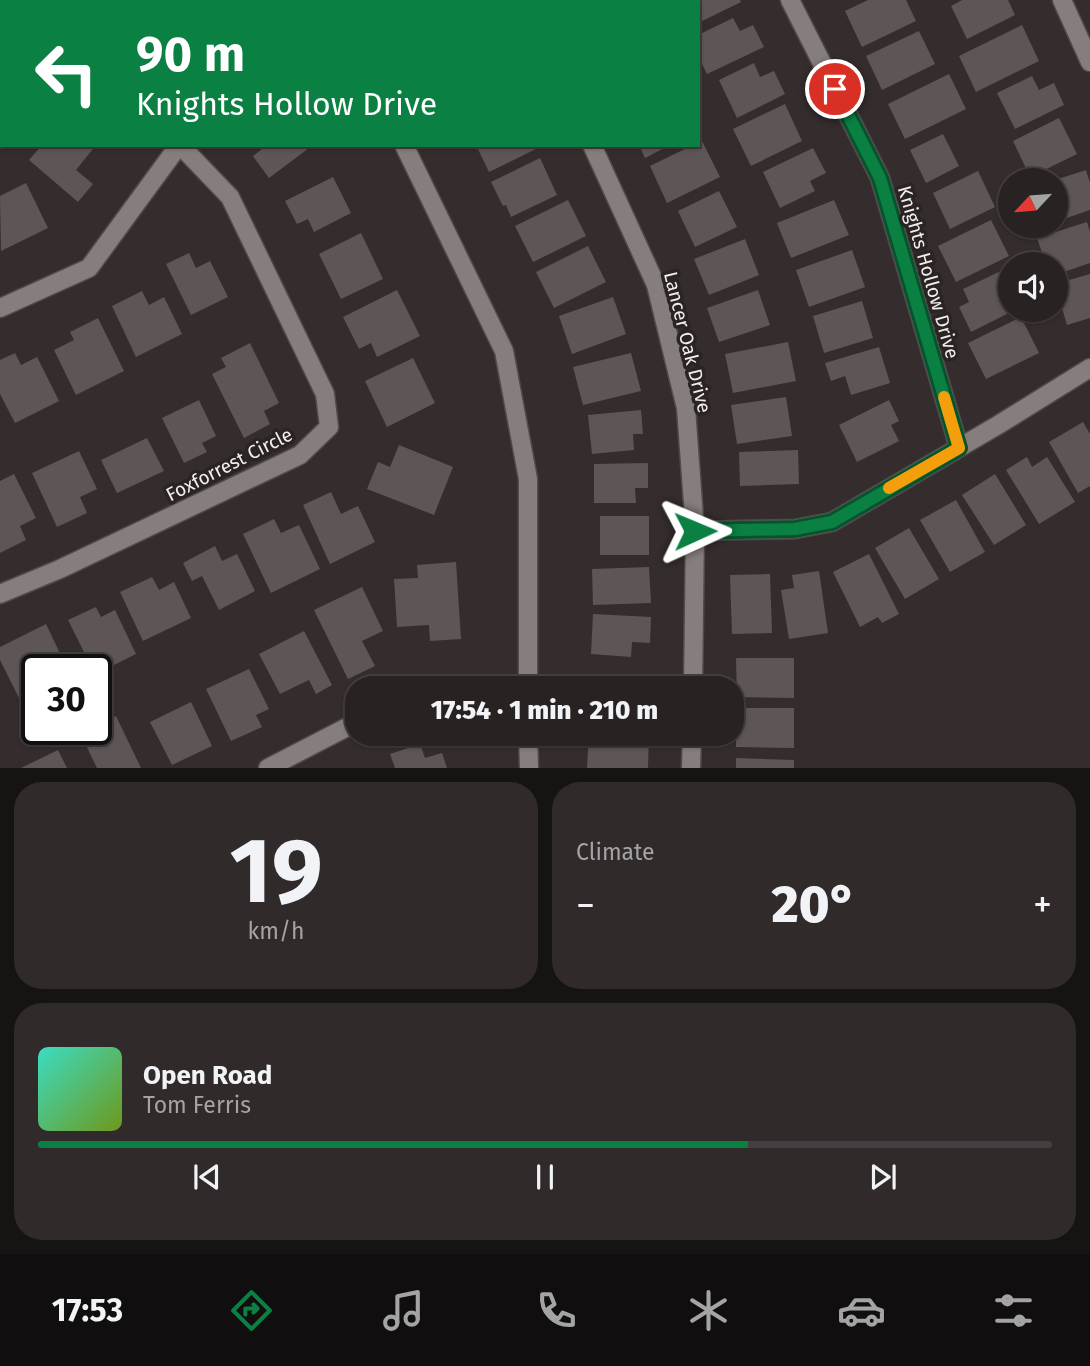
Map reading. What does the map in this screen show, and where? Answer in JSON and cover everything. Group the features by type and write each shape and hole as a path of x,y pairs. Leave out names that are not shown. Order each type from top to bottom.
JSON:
{"street":[{"name":"Knights Hollow Drive","path":"790,0 880,178 959,448"},
{"path":"1062,0 1090,62"},
{"path":"0,307 89,268 178,147"},
{"name":"Foxforrest Circle","path":"0,594 60,569 300,455 329,427 325,394 230,197 181,147"},
{"path":"405,147 504,351 528,479 528,676"},
{"name":"Lancer Oak Drive","path":"593,147 656,285 686,408 695,531 693,676"},
{"path":"695,531 795,529 832,522 1090,368"},
{"path":"268,768 345,728"},
{"path":"528,746 529,768"},
{"path":"691,768 692,746"}],"building":[{"path":"700,0 741,2 700,22"},
{"path":"868,0 906,0 916,21 862,47 845,11"},
{"path":"962,0 1008,0 1015,15 967,39 951,6"},
{"path":"733,18 740,31 753,25 764,47 707,74 700,60 700,34"},
{"path":"1022,25 1039,61 976,92 959,56"},
{"path":"919,31 935,64 882,90 866,56"},
{"path":"754,63 760,77 774,71 785,94 737,118 719,80"},
{"path":"949,74 966,109 905,139 888,104"},
{"path":"1032,76 1039,90 1054,83 1064,105 1015,129 997,93"},
{"path":"785,104 802,141 751,166 733,129"},
{"path":"1059,118 1077,154 1048,168 1026,168 1013,141"},
{"path":"943,134 959,166 926,183 910,150"},
{"path":"702,141 720,177 667,203 650,166 689,147 700,147"},
{"path":"40,147 94,147 76,170 93,184 78,202 29,160"},
{"path":"264,147 310,147 269,178 253,156"},
{"path":"477,147 540,147 489,172"},
{"path":"640,147 666,147 645,158"},
{"path":"813,148 826,173 810,181 815,191 780,208 763,172"},
{"path":"540,158 557,195 511,217 491,182"},
{"path":"1086,170 1090,183 1090,210 1068,218 1068,176"},
{"path":"978,171 995,207 950,229 933,193"},
{"path":"333,177 351,213 314,232 308,219 297,224 285,201"},
{"path":"26,183 48,228 1,251 0,196"},
{"path":"719,191 737,227 695,247 678,211"},
{"path":"568,200 586,236 533,262 515,226"},
{"path":"834,200 849,235 791,258 777,223"},
{"path":"991,220 1007,252 998,252 998,261 956,282 938,246"},
{"path":"1087,222 1090,232 1090,263 1068,271 1068,252 1042,252 1037,238 1068,238 1068,228"},
{"path":"361,233 383,279 341,299 319,254"},
{"path":"745,239 759,275 709,295 694,259"},
{"path":"588,246 606,282 554,308 536,272"},
{"path":"852,250 865,287 809,307 796,270"},
{"path":"189,253 196,268 210,261 228,297 191,315 166,264"},
{"path":"998,272 998,318 971,332 959,307 969,302 963,289"},
{"path":"1090,274 1090,318 1067,325 1066,322 1068,280"},
{"path":"397,290 420,336 377,357 371,343 359,349 343,317"},
{"path":"758,290 770,325 719,342 707,308"},
{"path":"142,291 149,305 164,297 182,334 136,357 112,306"},
{"path":"613,297 626,334 572,354 559,316"},
{"path":"862,301 873,338 824,353 813,316"},
{"path":"98,318 124,371 76,395 54,350 74,340 70,332"},
{"path":"1011,322 1024,322 1039,353 986,379 968,343"},
{"path":"788,342 796,381 733,393 725,354"},
{"path":"250,343 279,403 264,411 270,424 244,438 212,374 226,367 221,358"},
{"path":"879,347 890,383 851,395 845,376 831,381 825,363"},
{"path":"15,353 21,365 37,357 59,401 15,423 0,394 0,360"},
{"path":"631,353 641,391 583,405 573,367"},
{"path":"413,358 435,403 387,427 365,381"},
{"path":"786,397 792,436 737,444 731,405"},
{"path":"199,400 216,436 202,443 207,452 184,463 162,418"},
{"path":"889,400 899,421 891,425 899,441 857,462 839,425"},
{"path":"641,410 643,434 633,434 634,450 592,454 588,415"},
{"path":"1083,422 1090,434 1090,486 1078,493 1049,442"},
{"path":"147,438 164,471 117,493 101,460"},
{"path":"399,445 453,467 434,515 367,489 378,462 390,467"},
{"path":"798,450 799,484 740,486 739,452"},
{"path":"79,451 97,489 80,497 87,513 57,527 32,473"},
{"path":"1027,457 1032,467 1047,457 1075,502 1039,524 1006,470"},
{"path":"648,463 648,488 635,488 636,503 594,503 594,464"},
{"path":"14,474 36,518 20,526 26,540 0,553 0,481"},
{"path":"995,474 1026,525 994,545 962,495"},
{"path":"331,492 341,514 358,506 375,542 330,564 303,505"},
{"path":"956,500 985,552 950,572 920,520"},
{"path":"600,516 649,516 649,555 600,555"},
{"path":"274,519 281,533 299,525 320,569 271,593 243,534"},
{"path":"909,528 939,579 905,599 875,548"},
{"path":"215,546 222,561 237,554 255,591 219,610 202,576 192,581 183,563"},
{"path":"869,554 899,614 882,623 878,617 860,627 833,572"},
{"path":"456,562 461,639 430,641 429,625 397,627 394,579 418,578 417,565"},
{"path":"649,567 651,603 593,605 592,569"},
{"path":"819,571 828,633 789,639 781,590 794,588 792,575"},
{"path":"770,574 772,633 732,634 730,575"},
{"path":"152,577 159,590 174,582 191,618 143,641 120,592"},
{"path":"362,587 383,631 362,641 375,666 354,676 347,676 314,610"},
{"path":"96,607 101,617 115,610 136,654 112,666 112,654 85,654 68,620"},
{"path":"593,614 651,617 650,643 632,642 631,657 591,654"},
{"path":"46,624 60,654 21,654 21,702 0,660 0,647"},
{"path":"304,631 332,685 316,694 309,680 280,694 259,654"},
{"path":"736,658 794,658 794,698 744,697 744,676 736,676"},
{"path":"249,669 269,709 256,715 262,727 231,741 206,689"},
{"path":"191,702 212,746 172,765 150,722"},
{"path":"744,708 794,708 794,748 736,747 744,746"},
{"path":"116,716 141,768 97,768 86,745 112,745 112,718"},
{"path":"421,746 425,758 442,753 447,768 395,768 390,754"},
{"path":"588,746 649,746 648,768 587,768"},
{"path":"58,750 67,768 21,768"},
{"path":"736,758 794,760 794,768 736,768"}],"slow traffic":[{"path":"889,488 959,448 944,397"}],"route":[{"path":"695,531 795,529 832,522 959,448 880,178 835,89"}]}
